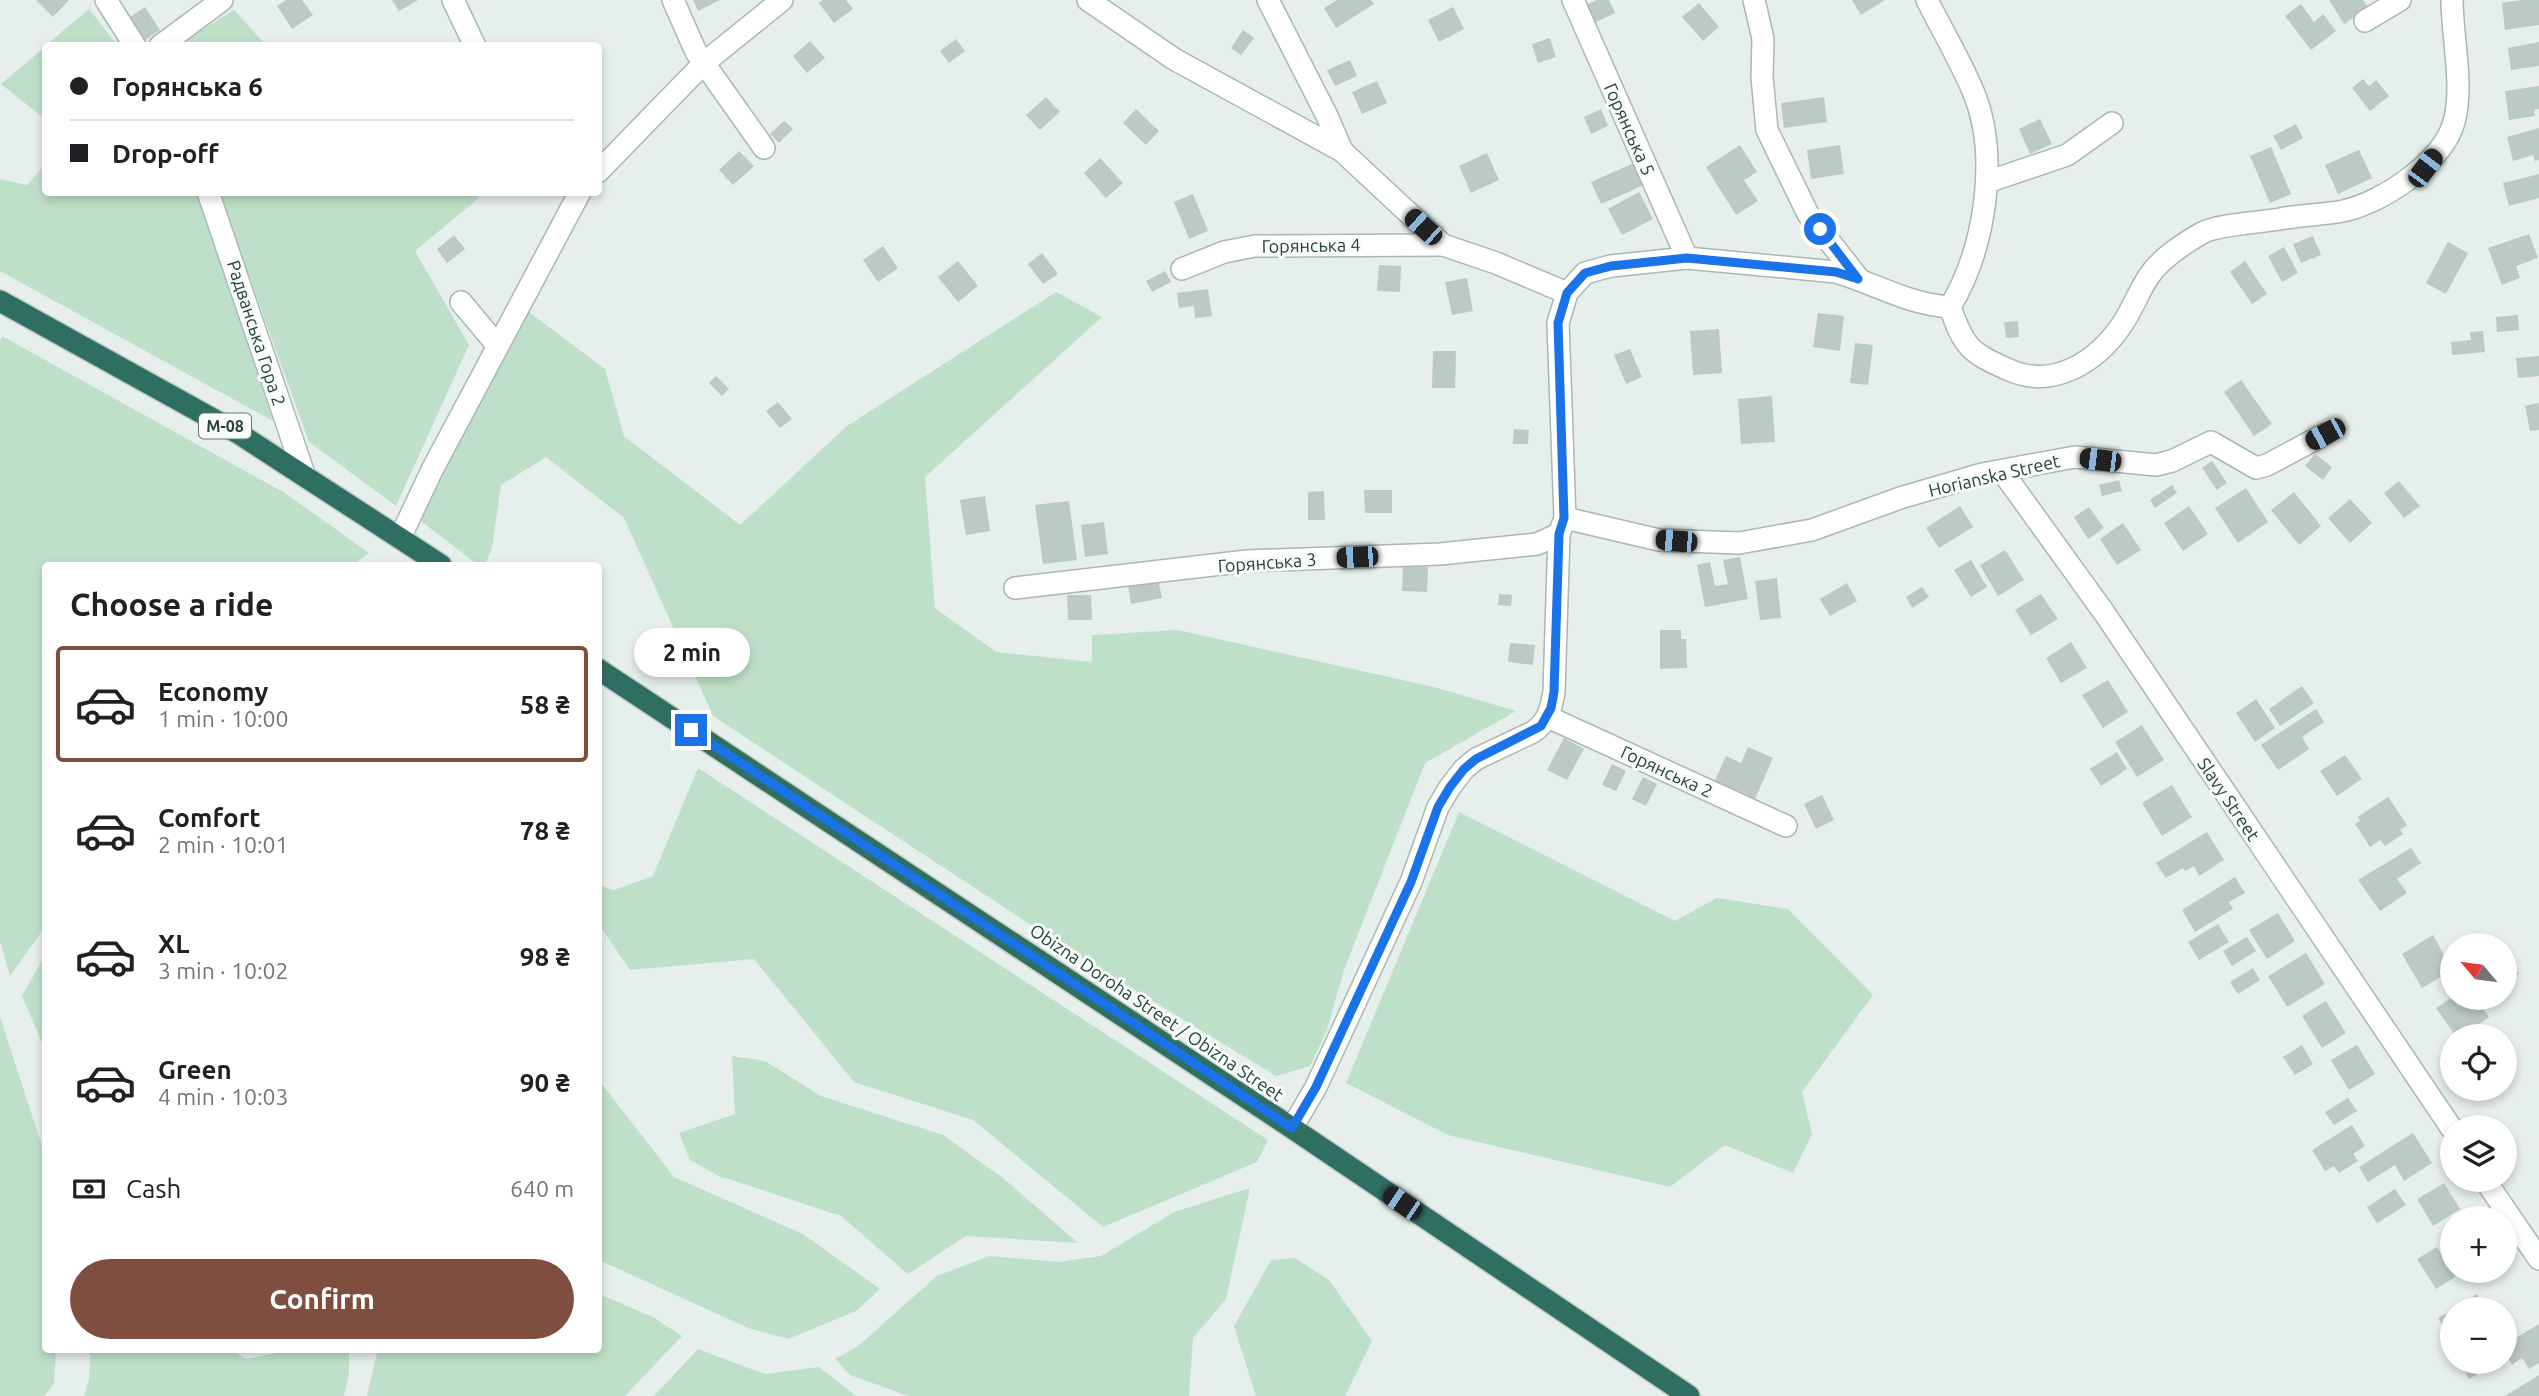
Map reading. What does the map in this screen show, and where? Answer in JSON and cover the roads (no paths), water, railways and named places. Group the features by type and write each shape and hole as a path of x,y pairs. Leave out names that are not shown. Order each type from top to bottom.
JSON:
{"highway":[{"name":"М-08","path":"0,301 238,433 436,562"},
{"name":"Obizna Doroha Street / Obizna Street","path":"602,672 1292,1128 1689,1396"}],"street":[{"path":"106,0 132,42"},
{"path":"165,42 222,0"},
{"path":"453,0 473,42"},
{"path":"673,0 704,63 764,148"},
{"path":"602,168 704,63 782,0"},
{"path":"1088,0 1174,59 1342,151 1443,245 1496,263 1567,293"},
{"path":"1268,0 1342,151"},
{"name":"Горянська 5","path":"1573,0 1687,258"},
{"path":"1754,0 1763,39 1762,78 1768,130 1808,214 1858,279"},
{"path":"1927,0 1974,93 1985,142 1987,182 1974,256 1965,283 1950,307"},
{"path":"2365,21 2400,0"},
{"path":"1950,307 1961,339 1981,357 2015,373 2049,378 2075,370 2102,348 2123,324 2150,274 2176,249 2206,231 2345,211 2378,198 2425,168 2454,122 2457,82 2452,0"},
{"path":"1987,182 2067,155 2112,123"},
{"name":"Радванська Гора 2","path":"209,196 304,474"},
{"path":"400,538 498,345 578,196"},
{"name":"Горянська 4","path":"1182,269 1224,252 1255,246 1443,245"},
{"path":"1292,1128 1316,1087 1411,882 1438,807 1450,787 1476,759 1533,732 1548,717 1554,692 1562,526 1558,323 1567,293 1585,273 1611,266 1687,258 1836,272 1904,300 1950,307"},
{"path":"461,302 498,345"},
{"name":"Horianska Street","path":"1562,526 1659,540 1739,543 1812,530 1959,480 2074,457 2156,465 2172,461 2211,442 2256,468 2267,465 2325,434"},
{"name":"Slavy Street","path":"2002,471 2113,625 2443,1115"},
{"name":"Горянська 3","path":"1015,588 1247,561 1440,554 1537,544 1562,526"},
{"name":"Горянська 2","path":"1548,717 1786,826"},
{"path":"2493,1192 2539,1259"}]}
